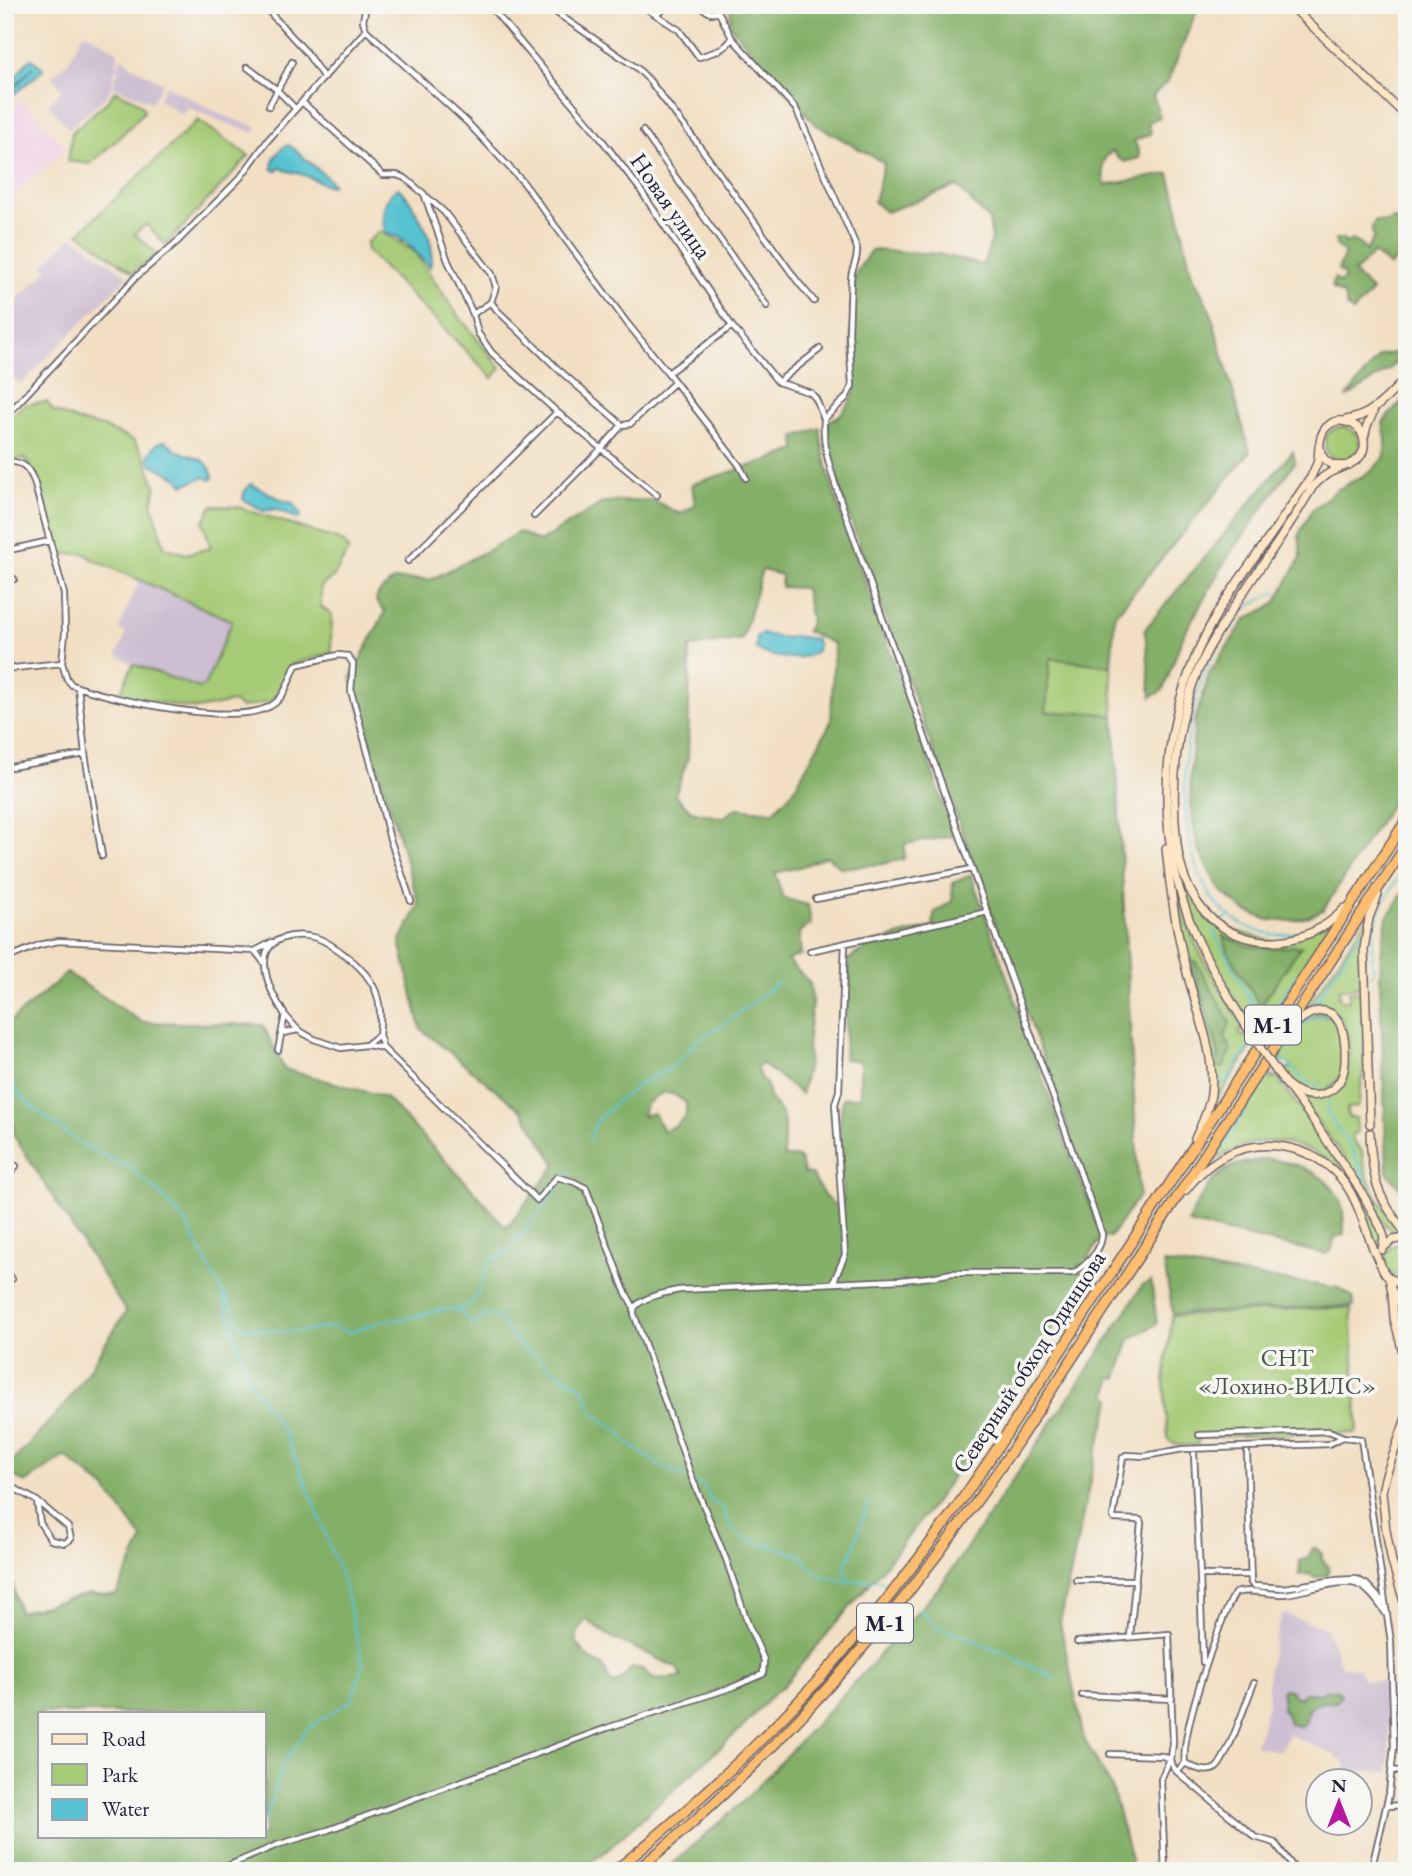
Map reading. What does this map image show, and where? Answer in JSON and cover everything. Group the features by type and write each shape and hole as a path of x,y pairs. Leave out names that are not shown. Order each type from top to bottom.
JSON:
{"highway":[{"name":"Северный обход Одинцова","path":"615,1871 748,1753 830,1667 907,1575 976,1480 1407,819"},
{"name":"Северный обход Одинцова","path":"636,1871 758,1762 840,1676 909,1594 987,1488 1407,844"}],"street":[{"path":"263,5 306,52 324,78"},
{"path":"366,5 363,21 366,30 467,122 523,182 627,323 739,465 746,478"},
{"name":"Новая улица","path":"489,5 592,127 639,188 732,326 778,382"},
{"path":"545,5 637,68 649,80 814,301"},
{"path":"641,5 679,30 699,57 718,51 729,44 732,38"},
{"path":"656,14 671,5"},
{"path":"698,5 710,13 718,13"},
{"path":"715,5 732,38 796,109 857,248 858,260 852,269 850,291 852,386 846,398 824,419"},
{"path":"1290,5 1407,117"},
{"path":"5,417 136,277 178,241 240,178 268,140 366,30"},
{"path":"269,106 292,62"},
{"path":"247,67 296,109"},
{"path":"302,102 383,175 405,178 444,212 492,274 496,287 491,302 473,314"},
{"path":"643,131 766,306"},
{"path":"424,194 448,261 473,314 478,333 492,353 557,412 657,495"},
{"path":"491,302 559,370 622,425"},
{"path":"668,373 732,326"},
{"path":"778,382 820,349"},
{"path":"1187,1156 1205,1116 1211,1095 1212,1074 1174,913 1167,848 1167,782 1172,732 1184,685 1205,636 1227,597 1315,469 1320,438 1325,429 1338,422 1364,416 1407,377"},
{"path":"634,1308 638,1303 680,1290 911,1279 952,1273 1074,1273 1096,1252 1102,1239 839,496 826,453 824,419 811,393 778,382"},
{"path":"534,516 622,425 630,424 676,383"},
{"path":"1276,528 1329,472 1349,465 1361,456 1369,420 1383,401"},
{"path":"408,561 557,412"},
{"path":"1338,422 1356,426 1362,435 1364,446"},
{"path":"1319,446 1323,456 1331,464 1349,465"},
{"path":"5,461 19,462 30,471 37,490 64,594 65,633 62,663 66,679 72,685 130,701 181,710 219,713 254,711 274,704 284,693 296,665 338,655 348,656 353,664 351,691 389,835 411,901"},
{"path":"1312,488 1212,640 1195,678 1179,744 1175,779 1176,832 1183,873 1196,901 1218,924 1243,936 1278,942 1308,935 1328,924 1359,894"},
{"path":"5,551 49,541"},
{"path":"5,581 14,579"},
{"path":"5,669 62,663"},
{"path":"78,687 85,754 102,856"},
{"path":"5,768 85,754"},
{"path":"1167,812 1173,861 1188,915 1208,960 1251,1034 1361,1191 1384,1233 1380,1264"},
{"path":"816,899 972,869"},
{"path":"1370,1124 1364,949 1369,918 1386,875"},
{"path":"810,951 988,912"},
{"path":"5,959 38,945 60,941 255,951 293,935 318,939 338,949 362,969 375,989 381,1014 379,1035 383,1048 537,1200 557,1177 586,1188 624,1289 634,1308 692,1478 764,1660 763,1674 733,1687 617,1724 328,1830 278,1845 216,1871"},
{"path":"265,964 270,947 276,940"},
{"path":"833,1283 845,1255 835,1104 839,1091 845,943"},
{"path":"255,951 265,964 275,999 298,1030 314,1039 341,1048 366,1045 383,1048"},
{"path":"1270,1054 1293,1026 1309,1014 1327,1012 1341,1024 1345,1035 1346,1062 1344,1073 1336,1086 1324,1093 1305,1095 1283,1080"},
{"path":"278,1050 285,1015"},
{"path":"283,1033 298,1030"},
{"path":"366,1045 379,1035"},
{"path":"1370,1133 1375,1182 1384,1203 1407,1237 1393,1240 1382,1250"},
{"path":"1166,1212 1199,1175 1226,1155 1250,1147 1274,1145 1302,1150 1327,1164 1339,1175 1352,1194 1382,1270 1396,1282 1407,1282"},
{"path":"5,1180 16,1166"},
{"path":"5,1269 12,1279"},
{"path":"1389,1278 1394,1318 1407,1368"},
{"path":"1393,1307 1399,1291 1407,1282"},
{"path":"1407,1415 1382,1492 1392,1562 1407,1612"},
{"path":"1199,1435 1329,1431 1343,1437 1361,1438 1392,1652 1392,1770 1371,1871"},
{"path":"1130,1636 1141,1523 1140,1520 1113,1517 1123,1457 1145,1456 1183,1448 1329,1444 1343,1437"},
{"path":"1247,1453 1251,1583 1254,1586 1283,1588 1356,1579 1366,1584 1386,1604"},
{"path":"1194,1454 1203,1662"},
{"path":"5,1483 37,1501 68,1527 71,1539 65,1544 51,1540 40,1523 37,1501"},
{"path":"1200,1575 1251,1575"},
{"path":"1076,1580 1136,1580"},
{"path":"1175,1771 1185,1763 1189,1728 1209,1658 1235,1593 1288,1594 1343,1583 1355,1584 1366,1590 1388,1615"},
{"path":"1077,1642 1169,1634 1173,1743 1170,1759 1161,1779 1165,1871"},
{"path":"1185,1763 1203,1770 1214,1769 1219,1765 1254,1683"},
{"path":"1082,1695 1172,1699"},
{"path":"1110,1754 1163,1756 1170,1759 1175,1771 1255,1837 1275,1843 1296,1871"},
{"path":"1392,1770 1407,1773"},
{"path":"1386,1805 1407,1805"}],"shaded area":[{"path":"87,33 117,51 118,57 107,96 69,129 48,104 63,90 52,77 69,61 82,35"},
{"path":"121,58 163,83 152,102 114,87"},
{"path":"166,85 222,115 257,127 255,133 187,107 182,115 158,99"},
{"path":"22,100 67,148 9,200 5,195 5,113"},
{"path":"72,236 128,276 21,384 5,370 5,311 48,270 44,265"},
{"path":"139,581 232,621 205,685 199,688 133,664 117,655 126,633 119,629"},
{"path":"1283,1614 1325,1628 1341,1667 1359,1668 1363,1680 1389,1682 1389,1773 1374,1772 1374,1768 1346,1768 1346,1764 1333,1754 1288,1734 1280,1752 1256,1746 1268,1702 1268,1673"}],"green space":[{"path":"730,5 1199,5 1168,81 1153,95 1160,117 1148,122 1150,135 1134,141 1139,158 1125,162 1113,151 1104,161 1103,175 1105,185 1169,174 1191,272 1210,310 1250,452 1115,615 1111,666 1050,658 1046,712 1114,716 1139,1196 1110,1237 1101,1238 1085,1264 1078,1265 1084,1277 1062,1315 938,1498 888,1562 784,1685 746,1724 604,1853 577,1871 5,1871 5,1550 19,1612 88,1594 116,1595 143,1539 105,1488 65,1456 25,1483 5,1470 68,1401 126,1312 13,1134 15,1126 5,1111 5,1026 67,973 142,1022 263,1025 284,1069 385,1097 506,1228 556,1165 523,1112 421,1029 400,942 419,905 351,677 385,612 376,601 378,594 393,580 432,579 519,532 539,542 604,502 653,500 680,514 695,505 692,484 796,450 795,437 820,428 840,512 954,836 905,844 904,859 882,864 841,868 827,856 775,873 783,898 808,905 811,924 799,932 801,955 787,960 810,983 812,1003 807,1046 809,1059 801,1094 763,1064 758,1066 757,1070 767,1085 769,1097 782,1115 784,1157 801,1160 804,1173 812,1175 825,1197 835,1205 843,1203 840,1137 843,1098 860,1097 860,1061 844,1059 849,959 879,942 933,927 934,913 952,901 953,883 971,875 1065,1142 1098,1226 1066,1122 842,496 828,450 829,421 839,416 855,392 851,332 854,276 871,250 938,254 983,265 992,239 989,220 957,186 886,212 874,202 884,163 815,124 731,27","holes":["762,570 781,575 781,587 805,588 811,621 806,631 834,644 831,722 793,791 773,812 736,808 723,818 691,811 675,795 688,758 690,647 742,639","663,1092 675,1095 686,1103 686,1115 677,1125 663,1131 654,1113 643,1116 646,1104","586,1619 609,1636 676,1667 682,1677 653,1679 643,1669 632,1668 616,1684 609,1681 603,1667 591,1660 576,1641"]},
{"path":"115,91 137,101 144,112 90,164 68,161 72,132 109,100"},
{"path":"198,120 249,156 166,245 146,224 135,234 157,254 133,273 79,233"},
{"path":"1393,219 1407,225 1407,249 1390,266 1373,253 1354,273 1372,291 1353,312 1347,307 1344,295 1333,289 1335,278 1339,283 1344,279 1343,273 1338,270 1345,253 1336,245 1336,239 1342,239 1346,243 1352,240 1366,251 1374,237 1372,229 1375,221 1387,222"},
{"path":"380,231 414,251 457,314 501,368 493,378 367,251 366,243"},
{"path":"1407,350 1390,369 1346,398 1379,356"},
{"path":"1407,395 1407,779 1323,910 1291,921 1268,920 1245,911 1221,891 1198,848 1192,817 1190,780 1195,720 1210,672 1246,619 1275,604 1301,557 1299,534 1312,510 1338,489 1372,471 1385,456 1383,422"},
{"path":"47,402 53,411 133,440 143,454 156,487 152,503 164,547 186,554 211,548 203,522 212,506 238,507 342,541 349,549 334,576 321,586 321,607 332,615 332,653 292,664 280,691 272,701 241,708 233,702 197,709 119,696 133,664 199,688 205,685 232,621 92,559 84,553 58,555 36,475 25,459 5,459 5,423 23,405"},
{"path":"1342,427 1354,432 1359,444 1354,456 1342,461 1330,456 1325,444 1330,432"},
{"path":"1293,451 1295,462 1224,563 1183,636 1163,690 1151,697 1145,629"},
{"path":"1050,657 1111,666 1114,716 1096,713 1046,713"},
{"path":"1184,883 1219,926 1278,943 1337,919 1261,1032 1257,1030 1259,1019 1250,1024 1210,959 1182,884","holes":["1224,936 1247,946 1301,946 1262,1004 1259,1004 1228,952"]},
{"path":"1407,887 1407,1197 1387,1172 1380,984 1381,954 1387,917"},
{"path":"1174,888 1204,961 1244,1028 1239,1033 1248,1036 1253,1044 1211,1109 1214,1084 1188,970","holes":["1192,962 1196,962 1230,1022 1225,1033 1228,1057 1223,1067 1219,1066 1218,1051"]},
{"path":"1368,917 1362,983 1358,987 1339,989 1340,1000 1349,1000 1349,992 1357,991 1362,995 1363,1005 1364,1066 1359,1104 1357,1107 1347,1108 1348,1117 1356,1118 1357,1133 1352,1134 1352,1138 1362,1151 1371,1184 1401,1233 1392,1231 1385,1225 1343,1156 1298,1096 1314,1098 1347,1074 1347,1033 1340,1019 1335,1013 1304,1012"},
{"path":"1223,936 1247,946 1301,946 1262,1004 1259,1004 1228,952"},
{"path":"1193,960 1230,1022 1225,1037 1231,1051 1223,1068 1219,1067 1218,1051"},
{"path":"1320,1013 1334,1020 1338,1026 1343,1064 1339,1076 1331,1086 1320,1092 1307,1093 1296,1088 1281,1073 1292,1067 1285,1062 1277,1062 1282,1055 1279,1053 1296,1029"},
{"path":"1269,1068 1271,1080 1276,1076 1358,1192 1381,1232 1382,1237 1377,1248 1346,1180 1338,1169 1315,1153 1287,1144 1258,1142 1240,1147 1206,1165"},
{"path":"1266,1159 1301,1167 1331,1186 1343,1210 1344,1235 1335,1237 1331,1251 1325,1254 1188,1223 1200,1198 1225,1170"},
{"path":"1401,1243 1407,1243 1407,1277 1392,1274 1385,1263 1388,1251"},
{"path":"1164,1263 1339,1288 1353,1297 1354,1306 1173,1314"},
{"path":"1151,1281 1157,1324 1130,1339 1117,1378 1112,1378 1107,1396 1112,1398 1095,1457 1060,1623 1084,1739 1112,1788 1134,1871 664,1871 745,1800 942,1584 1142,1286"},
{"name":"СНТ «Лохино-ВИЛС»","path":"1351,1308 1358,1425 1356,1433 1198,1437 1198,1445 1177,1445 1168,1439 1164,1381 1172,1316"},
{"path":"1313,1548 1322,1554 1322,1559 1329,1567 1328,1575 1314,1578 1310,1574 1299,1575 1300,1561 1308,1558"},
{"path":"1283,1689 1299,1698 1305,1693 1320,1694 1328,1690 1338,1690 1341,1695 1336,1702 1315,1704 1309,1710 1303,1725 1297,1726 1289,1723 1282,1710"}],"water":[{"path":"32,59 43,68 42,71 13,95 11,92 34,66 9,91 6,89"},
{"path":"287,145 333,185 329,186 280,167 277,171 273,170 276,156"},
{"path":"398,188 410,201 429,237 432,251 430,267 404,240 402,242 400,238 385,233 384,208 389,197"},
{"path":"166,441 175,449 203,461 208,465 213,478 210,480 205,477 183,485 178,478 150,463 148,457 153,448"},
{"path":"251,484 293,503 301,515 298,519 276,509 263,511 245,501 244,492"},
{"path":"762,634 815,639 817,651 796,658 770,655 756,649 757,636"}],"waterway":[{"path":"1277,592 1251,605 1240,614 1234,627 1221,641 1203,677 1194,706 1185,770 1189,835 1196,865 1207,890 1220,907 1237,921 1259,932 1278,935 1305,931 1322,923"},
{"path":"1369,976 1374,972 1372,941 1378,915 1407,864"},
{"path":"1222,922 1229,915"},
{"path":"1214,929 1257,1012"},
{"path":"1256,1036 1326,932"},
{"path":"1328,1007 1313,1006 1360,934 1361,975"},
{"path":"589,1140 596,1122 614,1104 637,1086 674,1066 701,1038 727,1022 778,982"},
{"path":"1274,1064 1288,1045 1297,1038 1304,1025 1316,1018 1325,1017"},
{"path":"1217,1082 1226,1082 1253,1041"},
{"path":"1277,1061 1290,1065 1308,1083 1320,1084"},
{"path":"1219,1153 1268,1078 1271,1069"},
{"path":"5,1078 31,1106 82,1145 130,1168 162,1195 186,1223 242,1327 289,1332 334,1327 350,1332 385,1320 454,1309 472,1324 479,1323 483,1316 501,1318 506,1330 521,1346 582,1387 594,1413 622,1434 629,1444 662,1467 690,1478"},
{"path":"1328,1103 1327,1113 1351,1148 1367,1182"},
{"path":"455,1309 469,1306 490,1260 506,1254 571,1172"},
{"path":"223,1294 248,1379 283,1430 313,1500 343,1581 363,1663 352,1700 307,1729 283,1765 266,1818"},
{"path":"695,1481 705,1487 710,1500 723,1508 729,1523 745,1539 789,1551 801,1557 815,1572 826,1578 848,1581 875,1580 885,1583"},
{"path":"849,1580 844,1567 853,1549 868,1502"},
{"path":"916,1608 932,1624 1006,1653 1056,1678"}]}
